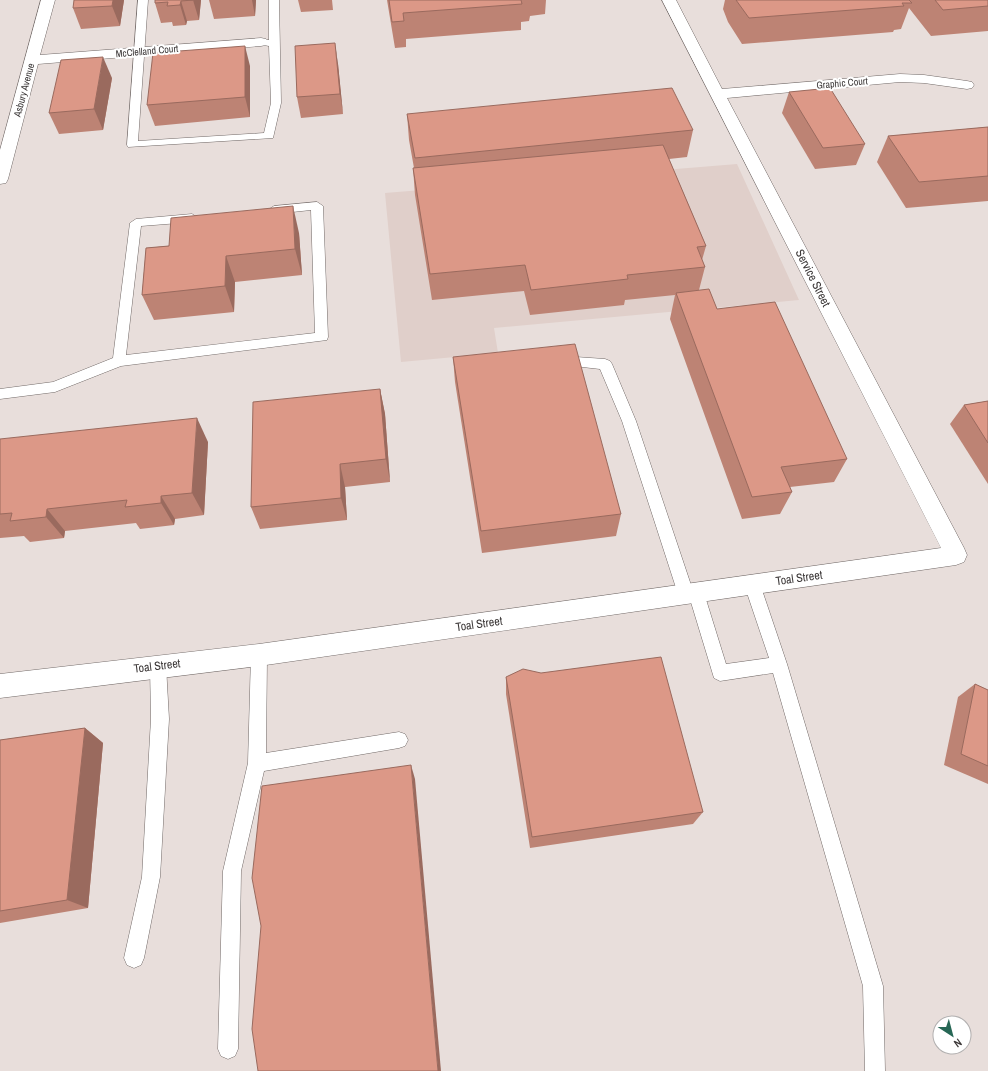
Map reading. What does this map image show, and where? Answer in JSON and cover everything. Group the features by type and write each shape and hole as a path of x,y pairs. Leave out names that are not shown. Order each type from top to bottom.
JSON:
{"street":[{"name":"Asbury Avenue","path":"0,180 48,0"},
{"name":"Service Street","path":"670,0 717,94 956,555"},
{"name":"McClelland Court","path":"32,60 139,51 268,43"},
{"name":"Graphic Court","path":"717,94 900,78 930,79 966,85"},
{"name":"Toal Street","path":"0,686 259,655 956,555"}],"lane":[{"path":"143,0 132,145 269,136 276,103 268,43 274,0"},
{"path":"0,394 55,387 119,361 322,337 317,206 262,211"},
{"path":"119,361 136,223 207,216"},
{"path":"546,362 553,361 605,364 629,421 720,673 779,664"},
{"path":"752,584 779,664 873,986 876,1071"},
{"path":"228,1048 232,871 257,763 259,655"},
{"path":"134,958 151,877 160,719 158,666"},
{"path":"257,763 399,740"}],"shaded area":[{"path":"737,164 799,300 494,328 498,353 401,362 385,193"}],"building":[{"path":"74,0 113,0 112,6 73,8"},
{"path":"155,0 193,0 181,1 180,5 167,6 168,2 155,3"},
{"path":"389,0 521,0 522,4 403,13 404,21 392,22"},
{"path":"736,0 909,0 912,3 902,3 904,6 749,18"},
{"path":"935,0 988,0 988,6 943,10"},
{"path":"335,43 340,94 297,97 295,46"},
{"path":"245,46 245,97 147,105 153,53"},
{"path":"103,57 94,109 49,113 61,60"},
{"path":"672,88 693,130 415,158 407,114"},
{"path":"830,88 865,144 823,148 789,92"},
{"path":"988,127 988,176 919,182 888,136"},
{"path":"663,145 706,246 697,247 705,267 627,275 628,279 531,290 525,265 430,274 413,168"},
{"path":"293,206 295,249 226,256 225,286 142,295 146,248 169,246 171,218"},
{"path":"709,289 717,309 775,302 847,459 781,467 792,492 752,497 676,293"},
{"path":"575,344 621,514 481,531 453,357"},
{"path":"380,389 386,459 340,464 341,498 251,507 253,402"},
{"path":"988,401 988,443 964,405"},
{"path":"197,418 192,493 161,496 161,503 125,507 127,500 47,509 46,517 10,521 12,513 0,514 0,439"},
{"path":"661,657 703,812 532,837 506,677 523,669 541,673"},
{"path":"975,684 988,690 988,766 961,754"},
{"path":"85,728 67,900 0,911 0,740"},
{"path":"411,765 438,1071 258,1071 252,1029 261,926 252,878 262,786"}]}
